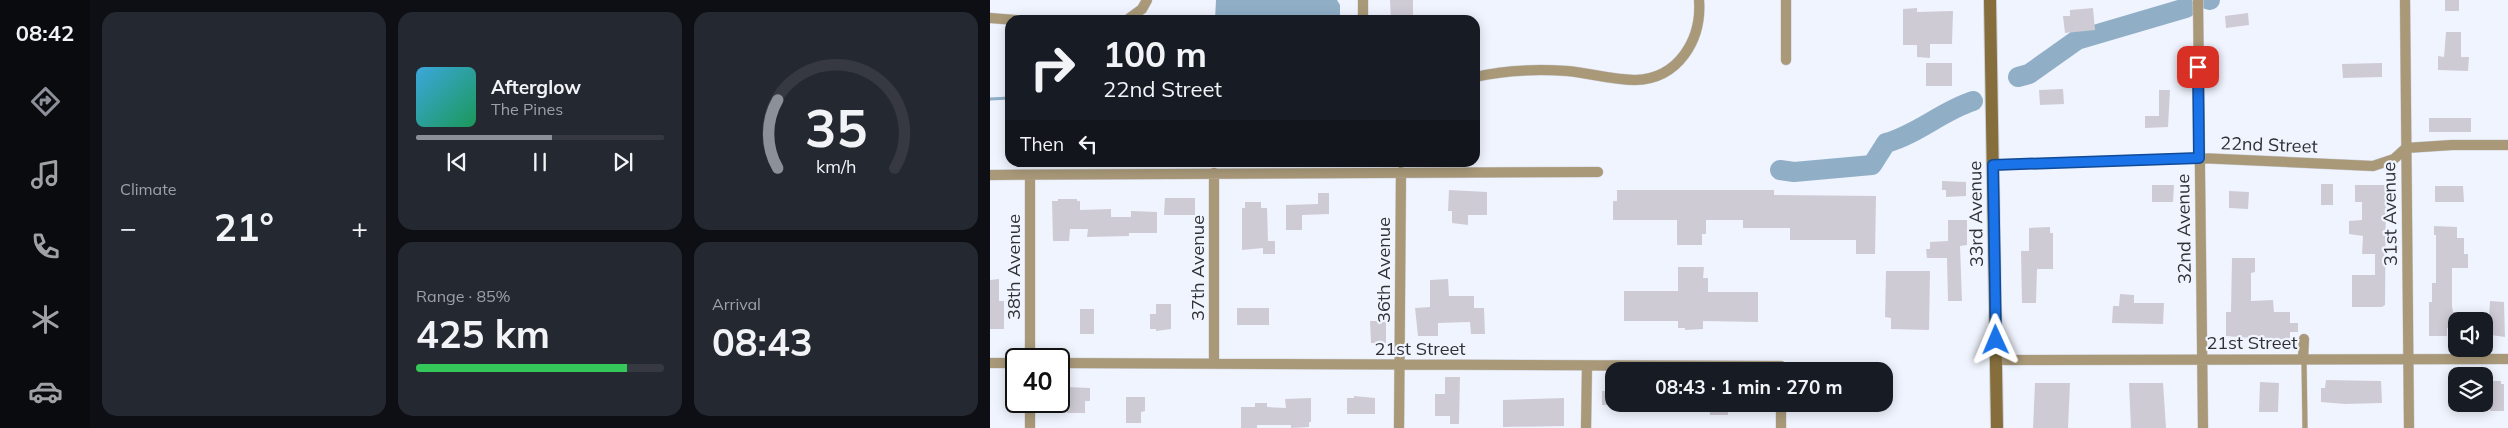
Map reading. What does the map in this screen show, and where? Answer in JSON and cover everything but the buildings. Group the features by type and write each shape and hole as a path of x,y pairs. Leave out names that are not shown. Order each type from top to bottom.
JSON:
{"street":[{"path":"1134,15 1142,9 1147,0"},
{"path":"1363,0 1363,15"},
{"path":"1480,76 1527,70 1592,73 1618,79 1637,80 1651,78 1676,65 1691,46 1699,23 1699,0"},
{"path":"1786,0 1786,60"},
{"name":"33rd Avenue","path":"1990,0 1997,428"},
{"name":"32nd Avenue","path":"2198,0 2203,428"},
{"name":"31st Avenue","path":"2405,0 2409,428"},
{"path":"990,18 1005,19"},
{"name":"22nd Street","path":"1993,165 2199,158 2373,166 2394,159 2406,148 2452,144 2508,145"},
{"name":"36th Avenue","path":"1399,428 1401,172"},
{"path":"990,175 1598,172"},
{"name":"37th Avenue","path":"1214,173 1214,363"},
{"name":"38th Avenue","path":"1030,175 1030,348"},
{"path":"2304,339 2304,359"},
{"name":"21st Street","path":"1997,360 2508,359"},
{"path":"990,363 1005,363"},
{"name":"21st Street","path":"1070,363 1605,366"},
{"path":"1586,428 1587,366"},
{"path":"1781,412 1781,428"},
{"path":"1030,413 1030,428"}],"lane":[{"path":"2304,359 2305,428"}],"water":[{"path":"1216,0 1337,0 1340,5 1340,15 1215,15"}],"waterway":[{"path":"2018,77 2029,74 2077,40 2186,8"},
{"path":"990,99 1005,98"},
{"path":"1780,170 1794,172 1872,165 1886,143 1909,134 1973,101"}],"route":[{"path":"1996,340 1993,165 2199,158 2198,67"}]}
